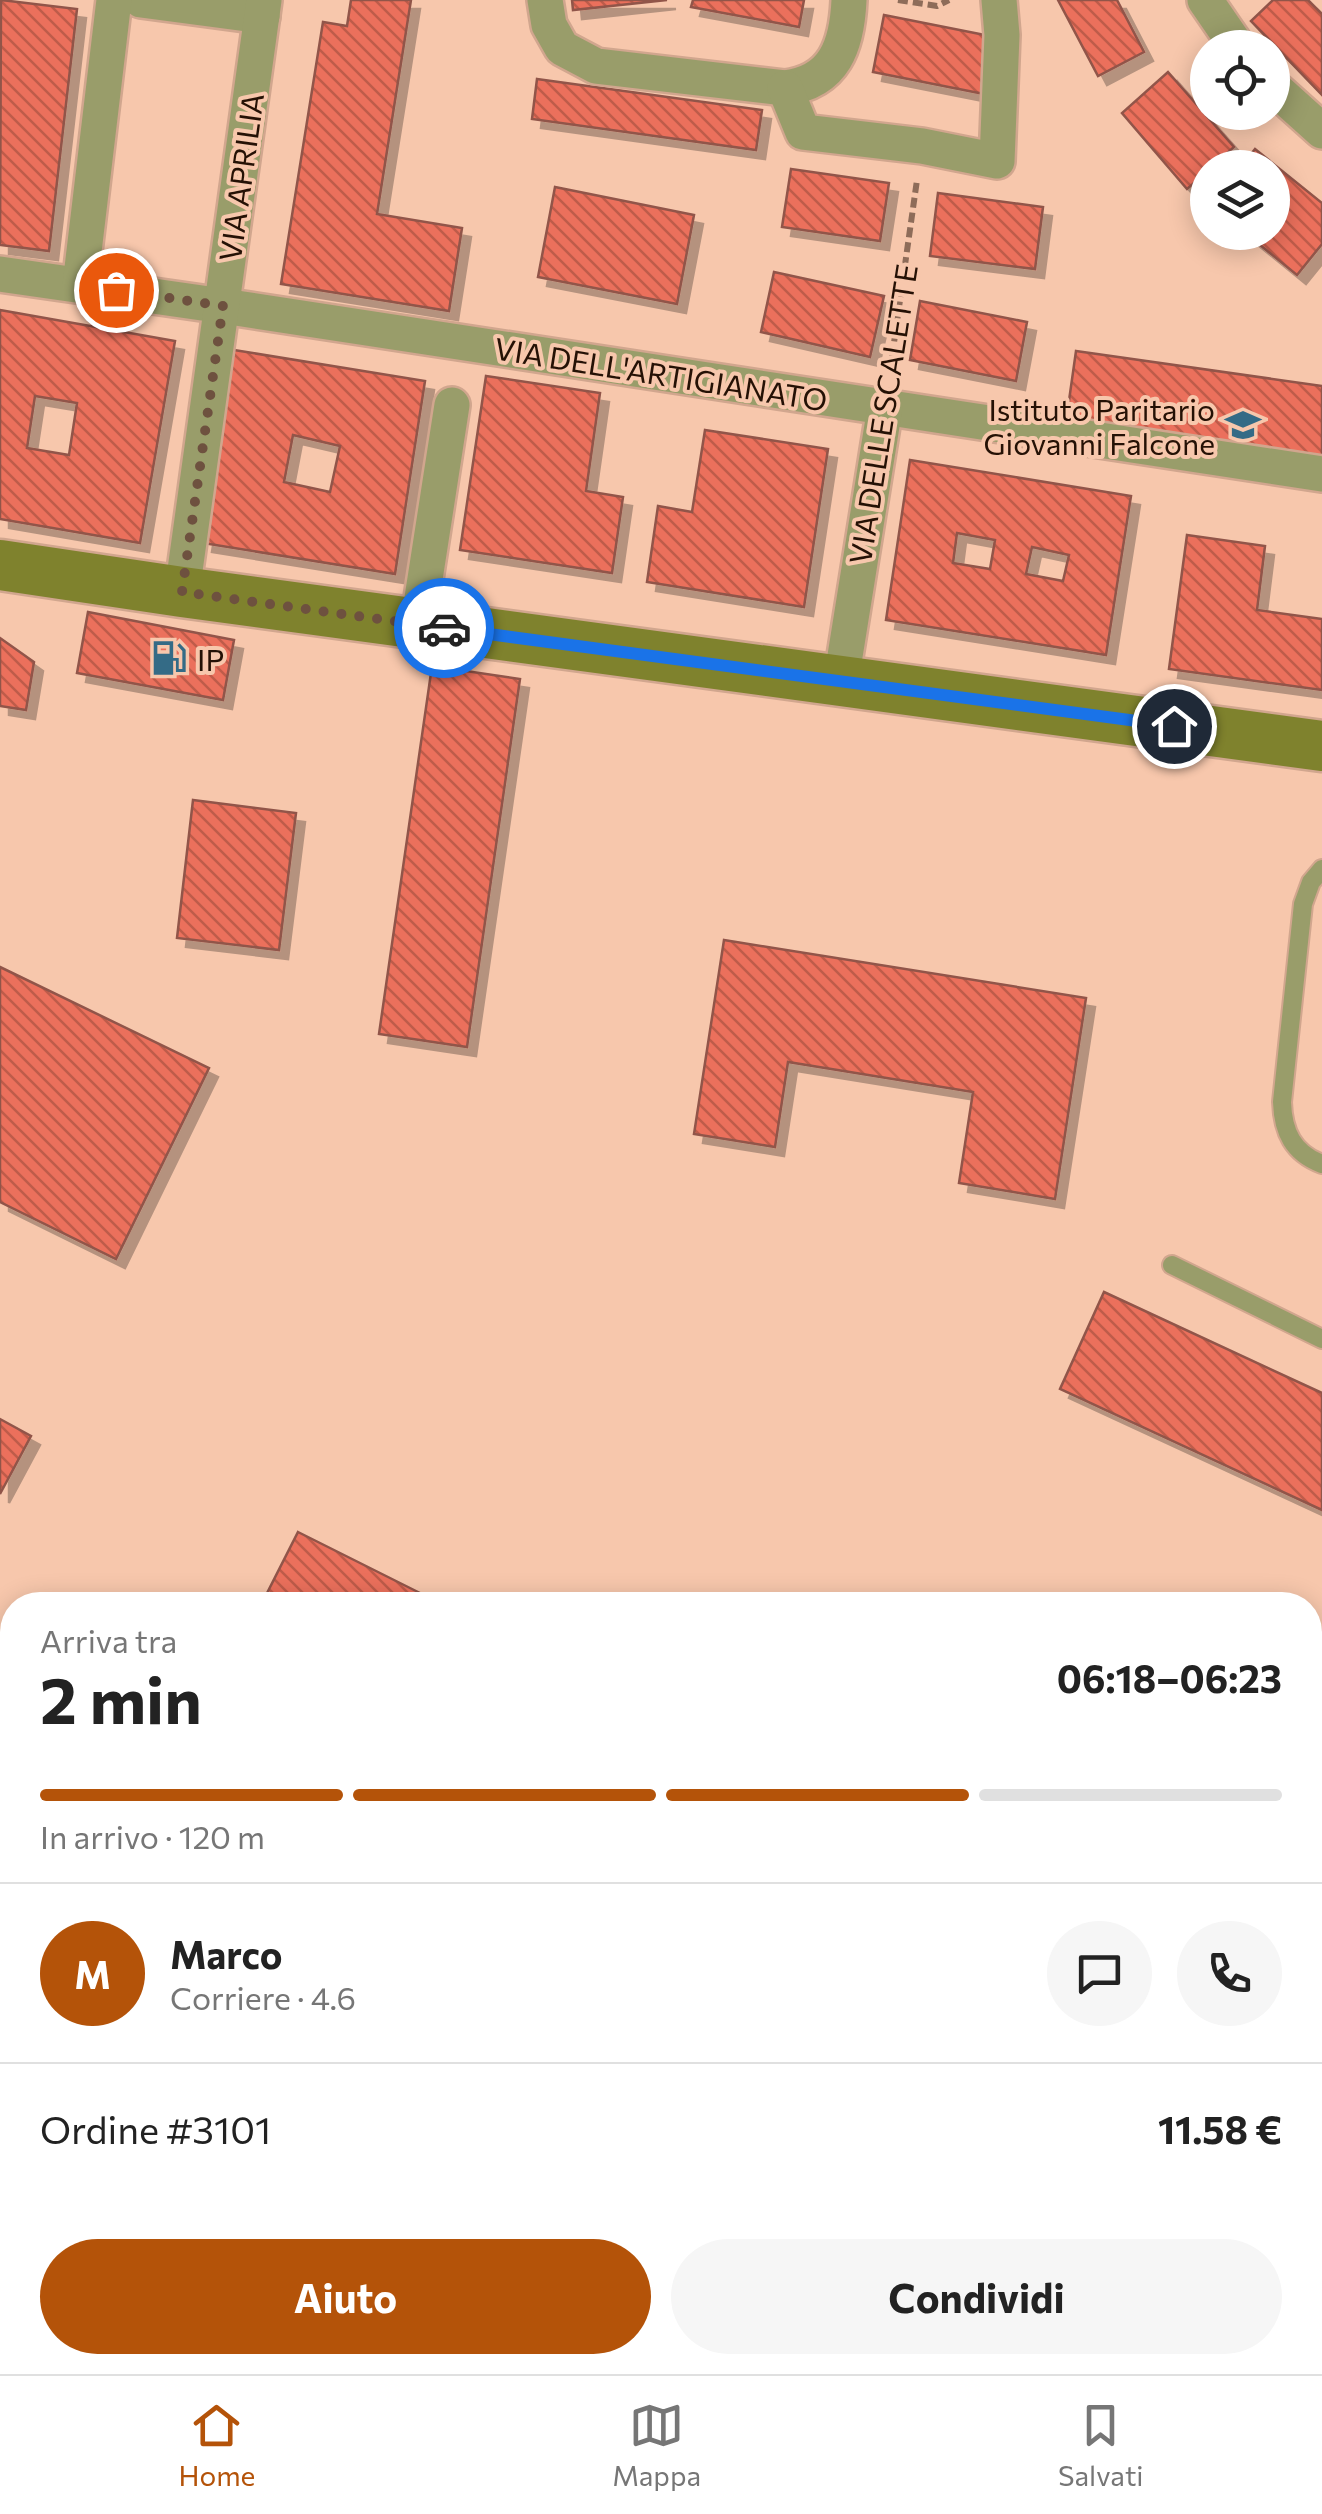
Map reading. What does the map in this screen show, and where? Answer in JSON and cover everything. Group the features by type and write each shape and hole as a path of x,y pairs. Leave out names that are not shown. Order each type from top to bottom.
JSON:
{"main road":[{"path":"0,566 1322,746"}],"street":[{"path":"80,285 114,0"},
{"path":"141,0 263,8"},
{"path":"545,0 549,25 562,48 596,66 785,88 812,80 833,63 845,38 849,0"},
{"path":"785,88 803,132 922,146 997,161 1000,0"},
{"path":"1204,0 1225,30"},
{"name":"VIA APRILIA","path":"182,592 263,8"},
{"path":"1290,102 1322,131"},
{"name":"VIA DELL'ARTIGIANATO","path":"0,274 1322,474"},
{"path":"418,624 452,405"},
{"name":"VIA DELLE SCALETTE","path":"841,681 885,407"}],"lane":[{"path":"1322,870 1311,882 1303,904 1282,1102 1282,1118 1294,1147 1322,1164"},
{"path":"1172,1266 1322,1338"}],"path":[{"path":"898,0 937,6 949,0"},
{"name":"VIA DELLE SCALETTE","path":"885,407 922,146"}],"building":[{"path":"1,0 77,9 49,251 0,245"},
{"path":"351,0 411,0 377,214 462,228 449,311 281,284 323,22 347,26"},
{"path":"572,0 667,0 573,10"},
{"path":"693,0 804,0 799,27 691,7"},
{"path":"1058,0 1117,0 1144,52 1098,76"},
{"path":"1273,0 1308,0 1322,14 1322,95 1290,62 1290,30 1260,30 1251,21"},
{"path":"884,15 1000,38 989,95 873,72"},
{"path":"1168,72 1190,97 1190,130 1219,130 1234,147 1190,150 1187,189 1122,113"},
{"path":"537,79 762,110 756,150 532,119"},
{"path":"791,169 889,183 880,241 782,227"},
{"path":"1290,177 1322,203 1322,244 1297,275 1266,250 1290,250"},
{"path":"555,187 694,215 677,304 538,277"},
{"path":"938,193 1043,207 1035,269 930,256"},
{"path":"774,272 884,296 870,357 761,332"},
{"path":"920,301 1027,322 1016,381 910,360"},
{"path":"0,310 175,341 140,543 0,519","holes":["35,396 77,403 69,455 27,448"]},
{"path":"234,350 425,381 395,574 203,543","holes":["293,435 340,446 330,492 284,482"]},
{"path":"1076,351 1322,386 1322,458 1066,422"},
{"path":"486,376 600,393 586,491 623,497 612,573 460,550"},
{"path":"705,430 828,449 804,607 647,582 658,506 692,512"},
{"path":"910,460 1131,496 1106,655 886,620","holes":["957,533 995,540 990,569 953,563","1032,547 1069,555 1063,581 1026,574"]},
{"path":"1187,535 1265,546 1257,610 1322,619 1322,690 1169,669"},
{"path":"88,612 234,640 223,700 77,673"},
{"path":"0,638 34,662 26,710 0,706"},
{"path":"432,666 520,679 467,1047 379,1034"},
{"path":"193,800 296,813 279,950 177,938"},
{"path":"724,940 1086,998 1055,1199 959,1183 973,1092 788,1062 775,1147 694,1134"},
{"path":"0,967 209,1068 116,1259 0,1202"},
{"path":"1104,1292 1322,1393 1322,1510 1060,1389"},
{"path":"0,1419 31,1436 0,1494"},
{"path":"298,1532 418,1592 268,1592"}],"way so far":[{"path":"116,290 223,306 182,592 444,628"}],"place":[{"name":"Istituto Paritario Giovanni Falcone","path":"1243,425"},
{"name":"IP","path":"169,658"}],"route":[{"path":"444,628 1174,726"}]}
